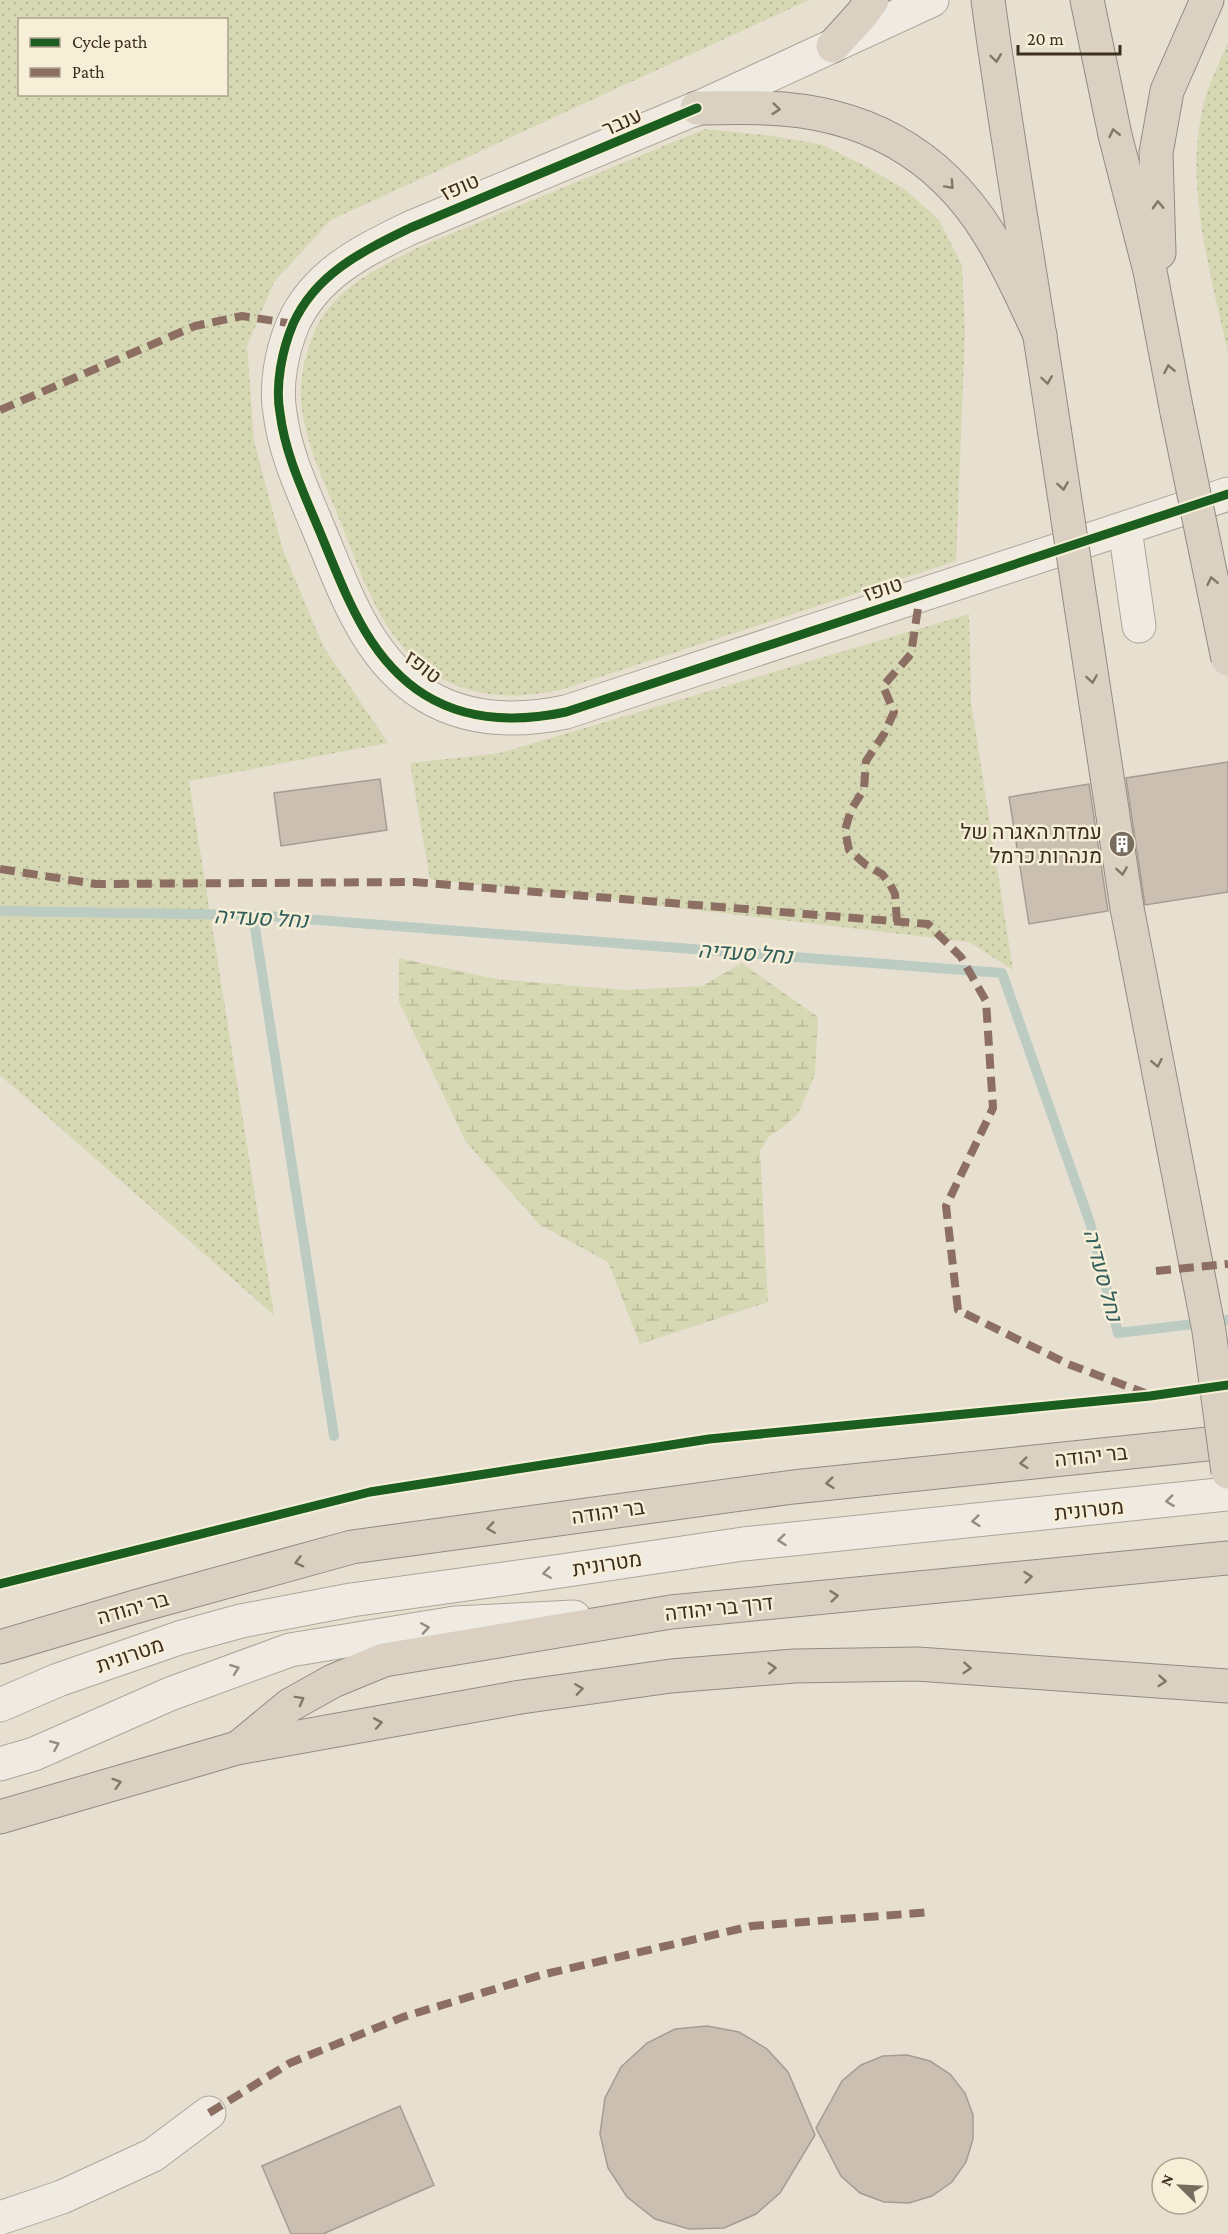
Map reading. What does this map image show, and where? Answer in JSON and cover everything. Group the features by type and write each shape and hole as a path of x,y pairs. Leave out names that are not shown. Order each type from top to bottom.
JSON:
{"highway":[{"path":"833,46 872,0"},
{"path":"988,0 1004,121 1040,335 1127,908 1209,1331 1228,1472"},
{"path":"1087,0 1115,135 1150,270 1228,659"},
{"path":"1161,327 1156,153 1167,91 1207,0"},
{"path":"697,108 766,108 806,112 842,119 897,141 951,184 988,233 1040,335"},
{"name":"בר יהודה","path":"0,1647 352,1547 793,1487 1228,1442"},
{"name":"דרך בר יהודה","path":"237,1749 290,1706 333,1681 384,1660 671,1612 1228,1558"},
{"path":"0,1817 237,1749 521,1697 671,1676 794,1666 917,1664 1228,1686"}],"street":[{"path":"697,108 932,0"},
{"name":"טופז","path":"697,108 410,228 351,258 332,273 310,298 294,324 283,359 278,389 279,412 284,438 295,472 360,624 401,678 426,695 455,710 484,716 540,717 566,712 1228,494"},
{"path":"1125,529 1139,626"},
{"name":"מטרונית","path":"0,1705 58,1680 179,1638 241,1622 351,1600 743,1544 1228,1494"},
{"path":"0,1764 33,1754 170,1694 290,1650 455,1623 671,1612"},
{"path":"0,2218 62,2197 153,2155 209,2113"}],"green space":[{"path":"0,0 809,0 331,220 274,282 247,346 254,441 283,550 323,646 388,743 189,781 274,1315 0,1075"},
{"path":"1228,42 1228,353 1207,260 1196,164 1198,133 1204,103"},
{"path":"705,129 773,136 823,145 906,190 939,220 962,265 965,333 956,561 560,690 513,696 482,693 452,684 418,662 401,645 387,625 364,581 321,475 304,423 301,401 303,372 313,335 331,305 344,292 388,263 419,247"},
{"path":"969,614 971,702 1013,970 969,942 430,879 410,763 500,753"},
{"path":"399,958 496,979 625,990 702,986 742,963 818,1017 815,1075 798,1114 769,1136 760,1151 768,1302 640,1344 608,1262 540,1225 466,1142 399,1002"}],"building":[{"path":"1228,762 1228,892 1145,905 1126,778"},
{"path":"380,779 387,830 281,846 274,793"},
{"path":"1089,784 1108,911 1029,924 1009,797"},
{"path":"707,2026 739,2032 767,2049 788,2072 815,2135 780,2193 756,2214 724,2228 689,2229 655,2219 627,2197 608,2168 600,2134 605,2098 621,2067 647,2043 675,2029"},
{"path":"907,2055 930,2061 950,2074 965,2093 973,2115 973,2139 966,2162 952,2182 932,2196 909,2203 884,2202 860,2193 841,2176 816,2128 842,2081 861,2065 883,2056"},
{"path":"400,2106 434,2185 323,2234 291,2234 262,2166"}],"waterway":[{"name":"נחל סעדיה","path":"0,911 253,915 1002,973 1090,1223 1118,1333 1228,1320"},
{"path":"253,915 334,1436"}],"marked path":[{"path":"0,410 195,326 242,316 294,324"},
{"path":"897,922 895,894 890,884 882,874 866,865 849,850 845,830 851,810 864,789 866,761 884,734 894,712 883,686 911,654 920,595"},
{"path":"0,869 96,884 414,882 928,924 961,957 986,1001 993,1108 946,1206 958,1310 1068,1364 1145,1393"},
{"path":"1156,1271 1228,1264"},
{"path":"209,2113 290,2063 403,2017 541,1975 752,1926 932,1912"}],"cycle path":[{"name":"ענבר","path":"697,108 410,228 358,255 328,277 314,291 293,324 283,356 278,391 286,442 336,572 358,619 386,661 404,680 441,704 475,714 511,718 566,712 1228,494"},
{"path":"0,1584 370,1492 709,1439 1150,1396 1228,1385"}],"place":[{"name":"עמדת האגרה של מנהרות כרמל","path":"1122,844"}]}
